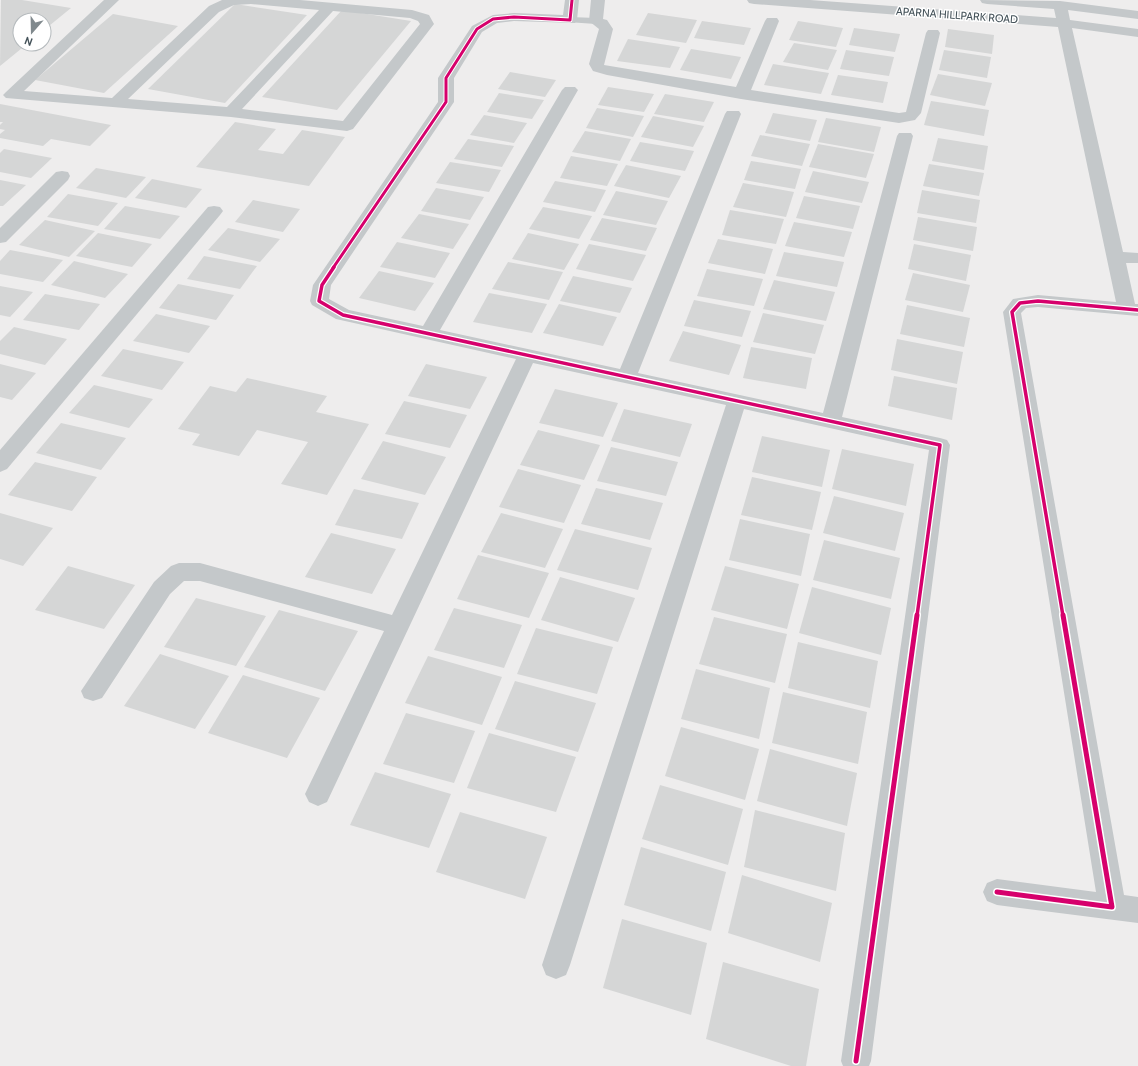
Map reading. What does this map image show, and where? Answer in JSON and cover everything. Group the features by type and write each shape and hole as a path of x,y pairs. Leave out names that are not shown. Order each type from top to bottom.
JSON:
{"street":[{"path":"6,94 112,0"},
{"path":"117,102 214,9 231,1 249,0"},
{"path":"6,94 231,112 347,126 427,24 424,18 412,14 253,0"},
{"path":"572,0 570,20 514,17 492,18 477,29 446,78 446,102 322,285 319,301 343,316 940,445 856,1061"},
{"path":"598,0 596,21 602,23 606,29 596,64 598,68 607,72 899,118 909,117 913,113 933,33"},
{"name":"APARNA HILLPARK ROAD","path":"754,0 1064,24 1138,33"},
{"name":"APARNA HILLPARK ROAD","path":"987,0 1060,5 1138,15"},
{"path":"997,892 1125,909 1012,312 1020,303 1038,300 1132,310 1116,257 1060,5"},
{"path":"231,112 330,6"},
{"path":"741,94 772,21"},
{"path":"428,334 570,90"},
{"path":"626,377 733,114"},
{"path":"831,422 905,136"},
{"path":"0,238 62,176"},
{"path":"0,464 214,210"},
{"path":"1116,257 1138,258"},
{"path":"318,794 527,356"},
{"path":"556,965 737,401"},
{"path":"93,691 162,588 179,572 200,572 398,626"}],"lane":[{"path":"570,20 596,21"}],"building":[{"path":"1,0 22,0 71,8 52,23 52,12 12,12 12,52 17,52 0,66"},
{"path":"235,4 307,15 225,103 148,89"},
{"path":"342,10 411,21 337,110 262,97"},
{"path":"648,13 697,20 686,43 636,35"},
{"path":"113,14 178,26 104,93 35,80"},
{"path":"702,21 751,28 744,45 694,38"},
{"path":"798,21 843,28 836,47 789,40"},
{"path":"854,28 900,34 895,52 849,45"},
{"path":"948,29 994,35 992,54 945,47"},
{"path":"628,39 680,47 670,68 617,61"},
{"path":"794,43 837,50 828,70 783,62"},
{"path":"691,49 741,57 731,79 680,70"},
{"path":"846,50 894,57 889,76 840,69"},
{"path":"944,50 991,57 987,78 939,70"},
{"path":"773,64 829,73 821,94 764,85"},
{"path":"510,72 556,80 545,97 498,89"},
{"path":"938,74 992,83 985,106 930,95"},
{"path":"838,75 888,82 883,103 831,95"},
{"path":"608,87 654,94 644,112 598,105"},
{"path":"499,93 544,100 532,119 487,112"},
{"path":"665,94 714,102 704,122 654,114"},
{"path":"931,101 989,110 984,136 924,125"},
{"path":"0,104 111,125 90,146 51,139 43,146 0,138 0,134 5,130 0,129 0,125 3,122 0,122"},
{"path":"597,108 644,116 633,137 586,128"},
{"path":"773,113 817,120 810,141 765,133"},
{"path":"484,115 527,123 514,143 470,135"},
{"path":"653,116 704,126 693,147 641,137"},
{"path":"826,118 881,127 874,152 818,142"},
{"path":"235,122 276,129 258,150 283,154 302,130 345,137 309,186 196,167"},
{"path":"585,131 631,139 620,161 572,152"},
{"path":"760,135 810,144 802,166 751,156"},
{"path":"938,138 988,146 984,170 932,161"},
{"path":"468,139 514,146 502,167 454,159"},
{"path":"640,142 694,151 685,171 630,161"},
{"path":"818,144 874,154 866,178 809,167"},
{"path":"4,149 52,158 31,178 0,172 0,153"},
{"path":"571,156 618,164 607,186 560,178"},
{"path":"751,161 801,169 795,189 744,180"},
{"path":"450,162 501,170 489,192 436,183"},
{"path":"929,164 984,173 979,196 923,186"},
{"path":"626,165 681,176 669,198 614,186"},
{"path":"96,168 146,177 126,198 76,188"},
{"path":"813,171 869,182 862,203 805,192"},
{"path":"152,179 202,189 186,208 135,198"},
{"path":"0,180 26,185 3,206 0,206"},
{"path":"555,181 606,190 595,212 543,202"},
{"path":"743,183 794,192 786,217 733,207"},
{"path":"436,188 484,197 470,220 421,211"},
{"path":"922,190 980,200 976,223 917,213"},
{"path":"616,191 668,201 656,225 603,215"},
{"path":"68,194 118,203 98,226 47,217"},
{"path":"804,196 860,206 853,229 796,218"},
{"path":"253,200 300,209 283,232 235,222"},
{"path":"125,206 180,216 160,239 104,229"},
{"path":"543,207 592,216 579,239 529,229"},
{"path":"730,210 784,219 776,244 722,235"},
{"path":"419,214 469,224 453,249 401,238"},
{"path":"918,217 977,227 973,251 913,240"},
{"path":"602,218 657,228 646,251 590,240"},
{"path":"45,220 95,231 69,257 19,245"},
{"path":"794,222 852,232 844,257 785,246"},
{"path":"228,228 280,239 260,262 208,250"},
{"path":"98,233 152,244 132,267 76,256"},
{"path":"528,233 579,244 564,270 512,259"},
{"path":"718,239 773,249 765,274 708,263"},
{"path":"397,242 450,253 435,278 380,267"},
{"path":"589,244 646,255 633,281 576,269"},
{"path":"914,244 971,255 966,281 908,269"},
{"path":"10,250 63,260 43,282 0,274 0,261"},
{"path":"784,252 844,262 837,287 776,276"},
{"path":"204,256 257,266 240,289 187,279"},
{"path":"74,261 128,274 105,298 51,285"},
{"path":"508,262 563,272 549,300 492,289"},
{"path":"707,269 763,279 754,306 697,296"},
{"path":"379,271 434,283 415,311 359,298"},
{"path":"913,273 970,285 963,312 905,300"},
{"path":"573,276 632,288 620,313 560,301"},
{"path":"774,280 835,292 826,321 763,309"},
{"path":"178,284 234,295 216,320 159,308"},
{"path":"0,286 33,292 10,317 0,315"},
{"path":"489,293 547,304 532,333 473,322"},
{"path":"45,294 100,304 79,330 23,320"},
{"path":"694,300 751,311 742,337 684,326"},
{"path":"559,304 617,317 603,346 543,333"},
{"path":"907,305 970,318 964,347 900,334"},
{"path":"763,313 824,325 815,354 753,342"},
{"path":"156,314 210,326 189,353 133,341"},
{"path":"14,327 67,339 45,365 0,354 0,341"},
{"path":"683,331 741,345 729,375 669,361"},
{"path":"897,339 963,352 957,384 891,370"},
{"path":"751,347 812,358 806,389 743,378"},
{"path":"123,349 184,362 162,390 101,376"},
{"path":"0,364 36,373 12,400 0,397"},
{"path":"426,364 487,377 470,409 408,396"},
{"path":"894,376 957,388 952,420 888,406"},
{"path":"247,378 327,396 316,412 369,424 327,495 281,484 308,442 257,430 239,456 192,445 200,434 178,429 210,386 236,392"},
{"path":"94,385 153,399 129,428 69,413"},
{"path":"555,389 618,403 603,437 539,423"},
{"path":"404,401 467,415 450,448 385,434"},
{"path":"624,409 692,424 680,457 611,441"},
{"path":"61,423 126,438 101,470 36,453"},
{"path":"538,430 600,445 584,480 520,465"},
{"path":"762,436 830,450 822,487 752,472"},
{"path":"383,441 446,457 425,495 361,479"},
{"path":"611,447 678,462 666,496 597,481"},
{"path":"842,449 914,464 906,506 832,489"},
{"path":"35,462 97,477 72,511 8,495"},
{"path":"518,469 581,485 564,523 499,507"},
{"path":"752,477 821,492 812,530 741,515"},
{"path":"596,488 663,503 650,540 581,524"},
{"path":"354,489 419,503 402,539 335,525"},
{"path":"834,496 904,513 895,551 823,533"},
{"path":"0,513 53,528 23,566 0,559"},
{"path":"501,513 563,529 545,568 481,552"},
{"path":"740,519 810,534 801,576 729,560"},
{"path":"575,529 652,548 638,590 557,570"},
{"path":"331,533 396,549 372,594 305,577"},
{"path":"824,540 900,558 891,599 813,580"},
{"path":"478,555 549,573 529,618 457,599"},
{"path":"68,566 135,585 104,629 35,610"},
{"path":"725,566 799,584 787,629 711,610"},
{"path":"560,577 635,598 618,642 541,620"},
{"path":"812,587 891,608 881,655 799,633"},
{"path":"196,598 266,616 236,666 164,647"},
{"path":"454,608 522,625 504,668 434,650"},
{"path":"279,610 358,631 325,691 244,667"},
{"path":"714,617 787,634 775,683 699,664"},
{"path":"536,628 613,647 597,694 517,674"},
{"path":"798,642 878,661 870,708 788,688"},
{"path":"160,654 229,676 195,729 124,706"},
{"path":"428,656 502,677 482,725 405,703"},
{"path":"696,669 770,688 759,739 681,719"},
{"path":"243,675 320,698 287,758 208,733"},
{"path":"515,681 596,703 578,752 495,729"},
{"path":"783,692 867,712 858,764 772,743"},
{"path":"406,713 475,731 454,783 383,764"},
{"path":"681,727 759,749 745,800 665,776"},
{"path":"489,733 576,757 556,812 467,788"},
{"path":"770,749 857,773 847,826 757,801"},
{"path":"375,772 451,794 429,848 350,825"},
{"path":"660,785 743,809 728,865 642,839"},
{"path":"755,810 845,833 836,891 744,867"},
{"path":"460,812 547,837 525,899 436,872"},
{"path":"641,847 726,872 711,931 624,905"},
{"path":"742,875 832,903 820,962 728,933"},
{"path":"622,919 707,943 691,1015 603,988"},
{"path":"723,962 819,989 806,1066 791,1066 706,1039"}],"cycle path":[{"path":"572,0 570,20 514,17 493,19 477,29 446,78 446,102 322,285 319,301 343,315 940,445 856,1061"},
{"path":"997,892 1112,907 1012,312 1020,303 1038,301 1138,310"}]}
